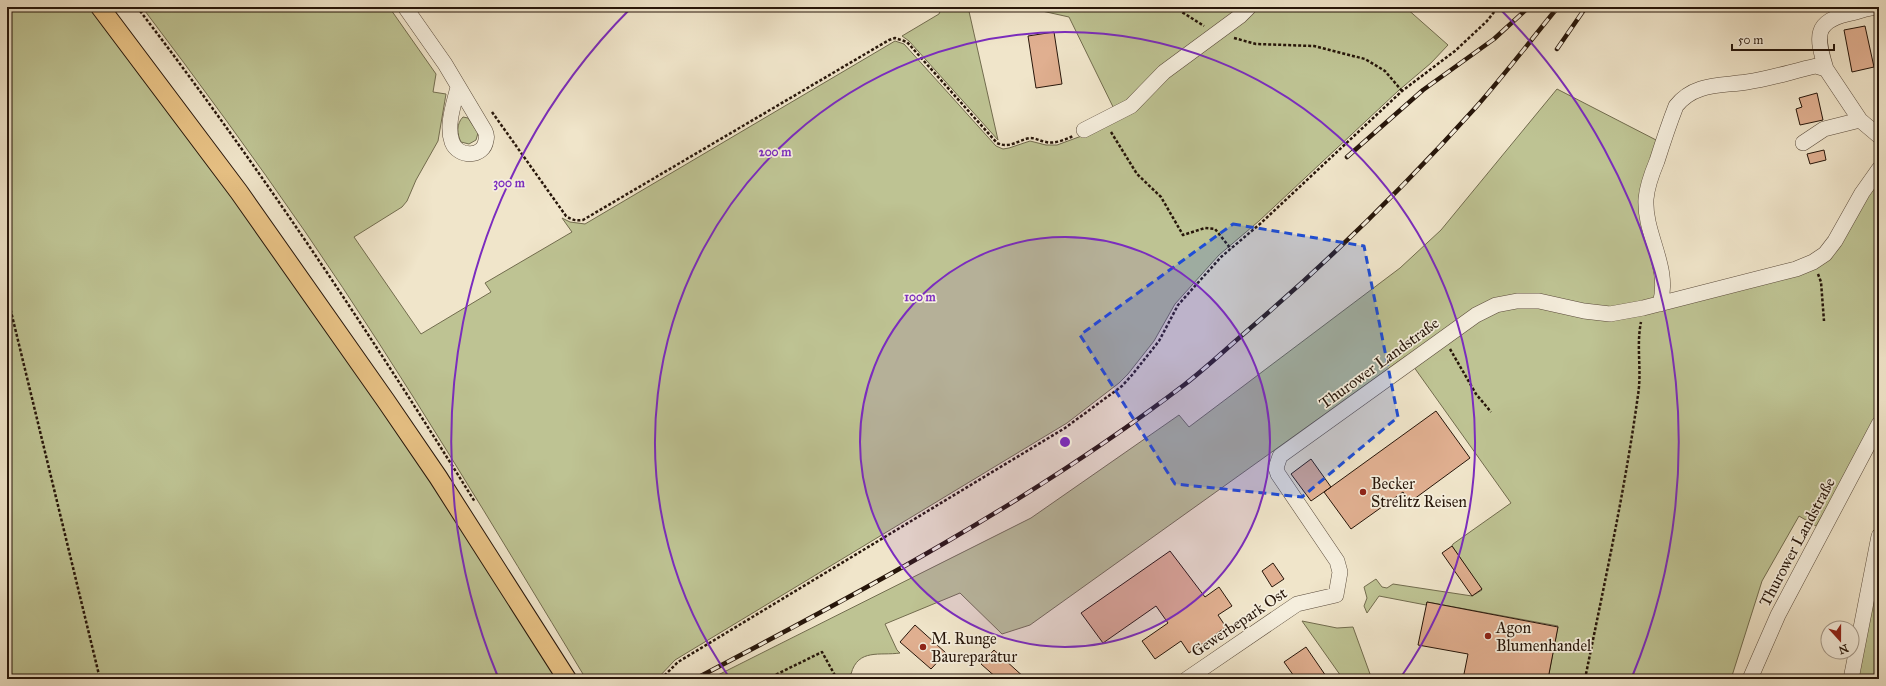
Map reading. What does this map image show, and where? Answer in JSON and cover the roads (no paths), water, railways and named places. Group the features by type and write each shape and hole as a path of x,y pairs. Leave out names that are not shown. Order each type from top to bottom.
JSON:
{"main road":[{"path":"100,7 240,192 386,401 438,477 567,679"}],"street":[{"path":"405,7 445,64 458,88"},
{"path":"1084,130 1131,106 1164,72 1217,33 1249,7"},
{"path":"1879,8 1838,16 1823,24 1819,35 1826,69 1860,120 1879,136"},
{"path":"1660,304 1663,284 1661,268 1648,219 1646,199 1648,184 1676,106 1682,98 1693,91 1710,86 1747,82 1816,66 1826,69"},
{"path":"1803,143 1824,129 1860,120"},
{"name":"Thurower Landstraße","path":"1336,596 1340,572 1337,561 1278,474 1276,468 1280,456 1476,315 1496,305 1517,301 1539,301 1584,311 1610,314 1660,304 1796,269 1813,262 1825,254 1835,241 1862,193 1879,169"},
{"name":"Thurower Landstraße","path":"1750,679 1778,615 1879,424"},
{"path":"1851,679 1879,536"},
{"name":"Gewerbepark Ost","path":"1187,679 1297,604 1336,596"}],"railway":[{"path":"1347,157 1423,90 1494,39 1529,7"},
{"path":"695,679 883,578 1007,506 1067,468 1184,385 1307,278 1394,194 1477,106 1558,7"},
{"path":"1557,49 1586,7"}],"place":[{"name":"Becker Strelitz Reisen","path":"1363,492"},
{"name":"Agon Blumenhandel","path":"1488,636"},
{"name":"M. Runge Baureparatur","path":"923,647"}]}
